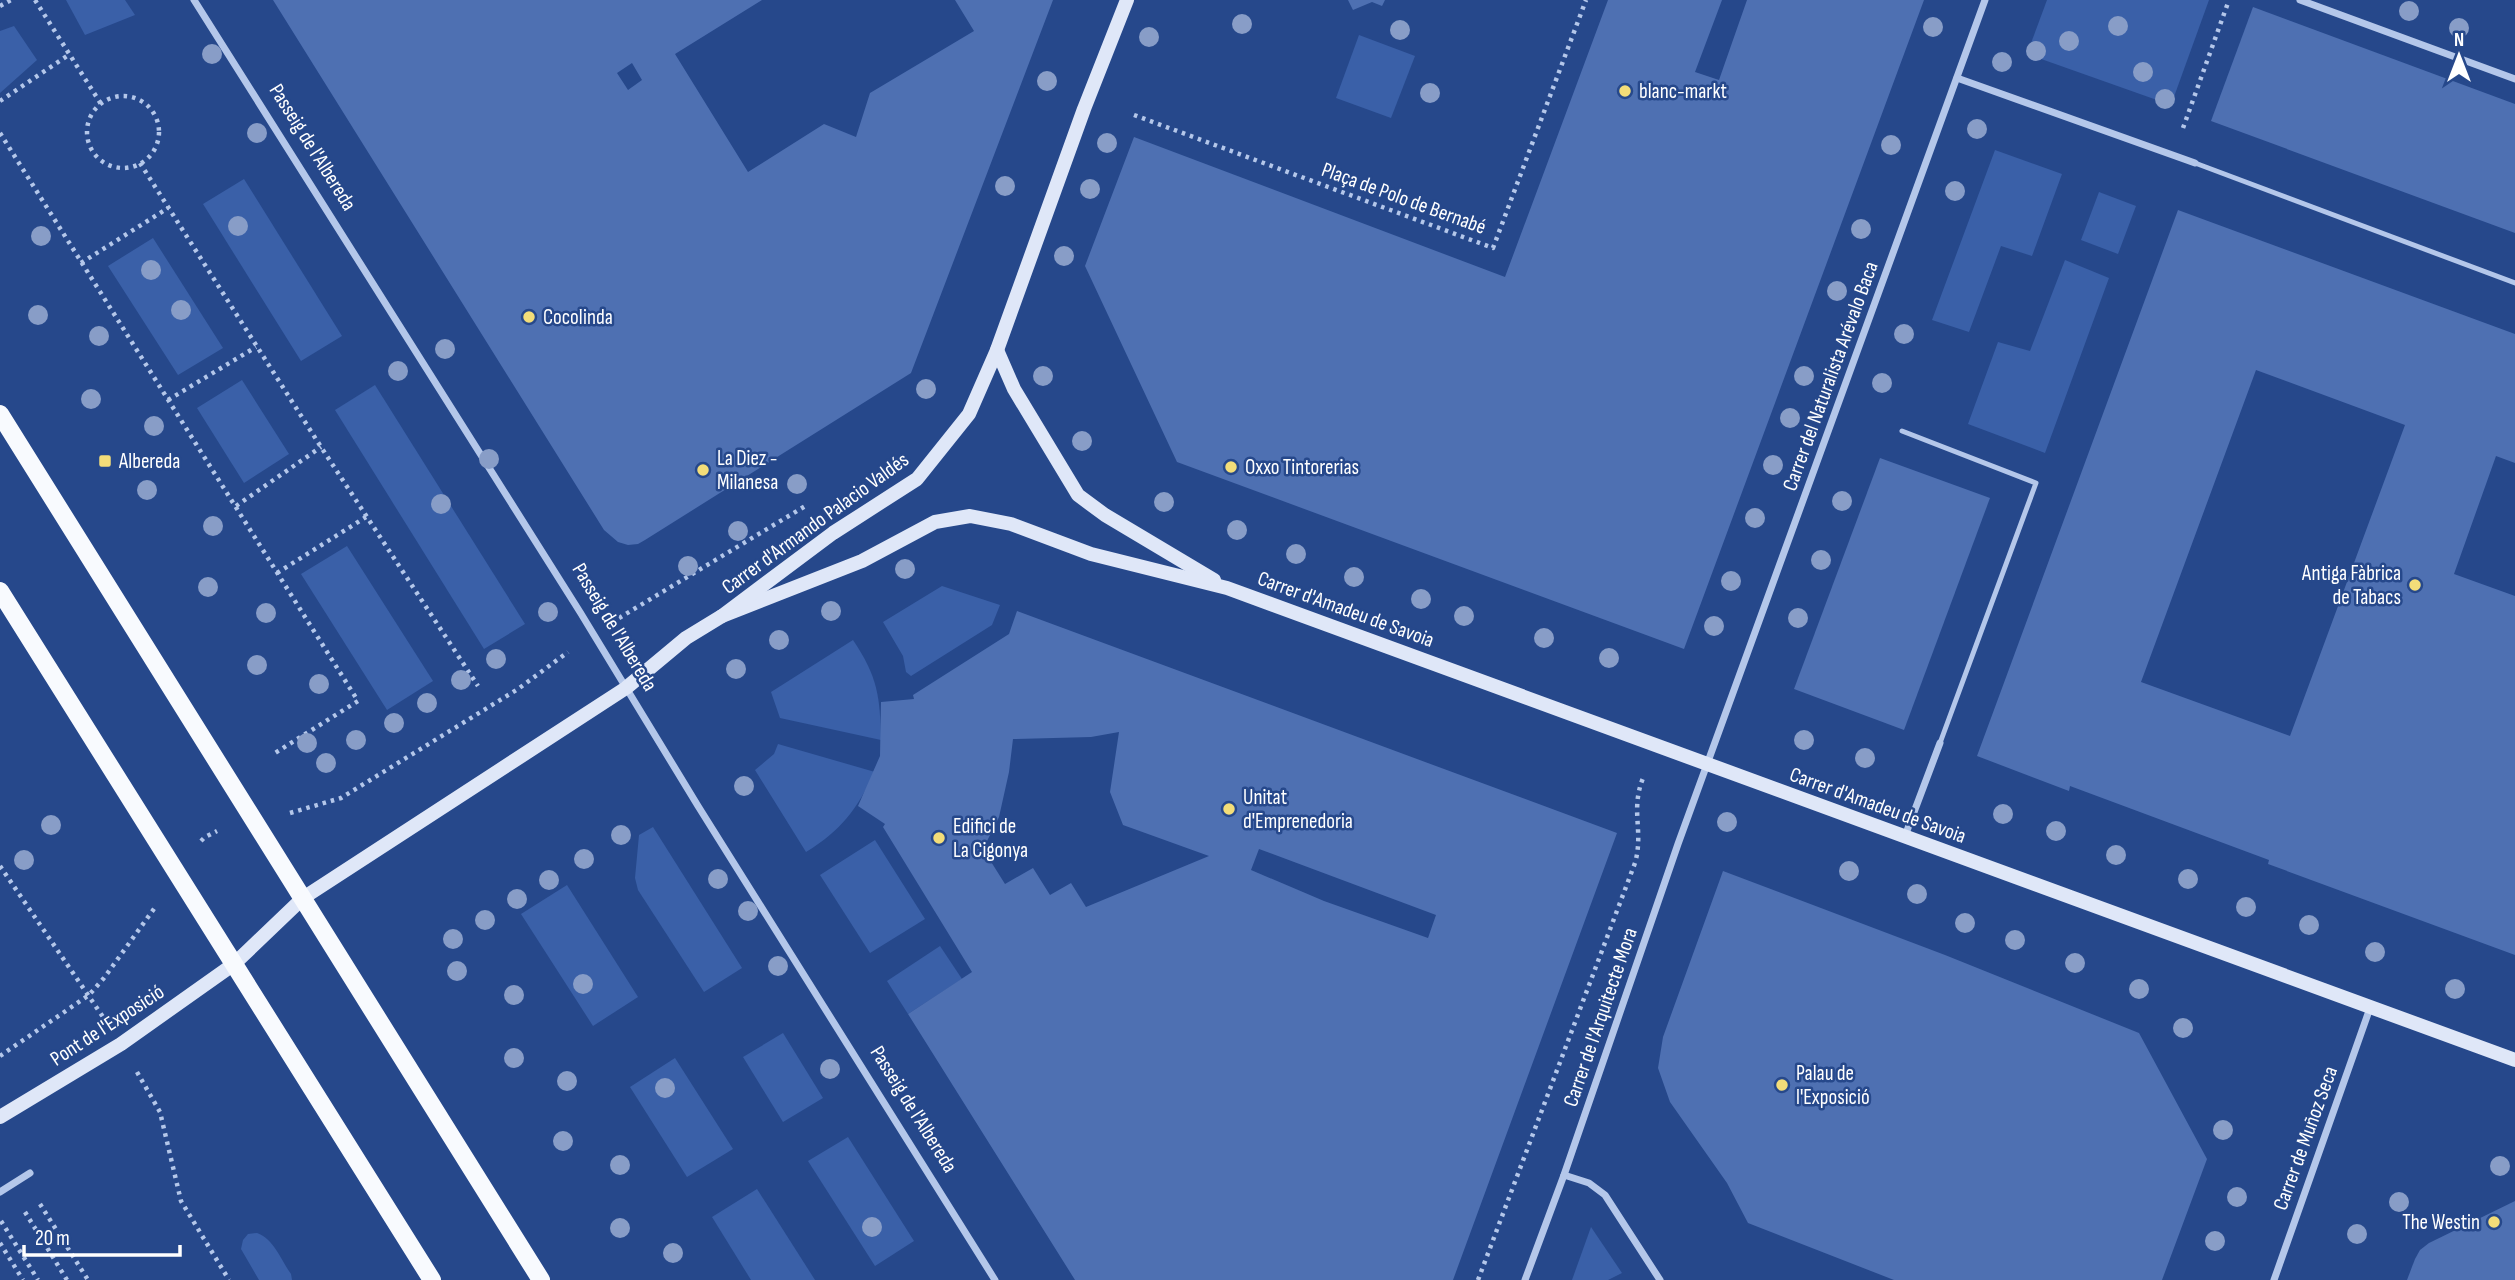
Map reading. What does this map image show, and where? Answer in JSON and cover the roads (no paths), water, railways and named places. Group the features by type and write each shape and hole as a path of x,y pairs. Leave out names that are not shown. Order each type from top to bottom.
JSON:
{"main road":[{"path":"0,414 541,1280"},
{"path":"0,591 432,1280"}],"street":[{"name":"Passeig de l'Albereda","path":"194,0 995,1280"},
{"name":"Carrer d'Armando Palacio Valdés","path":"303,898 626,688 686,638 722,616 833,533 917,479 969,414 997,350 1126,0"},
{"name":"Carrer del Naturalista Arévalo Baca","path":"1707,765 1985,0"},
{"path":"2300,0 2515,79"},
{"path":"1957,78 2195,163"},
{"name":"Carrer d'Amadeu de Savoia","path":"997,350 1014,389 1078,495 1105,515 1227,588"},
{"name":"Carrer d'Amadeu de Savoia","path":"722,616 862,561 935,522 970,516 1011,524 1091,554 1227,588 2515,1060"},
{"path":"1904,836 1940,743"},
{"name":"Carrer de l'Arquitecte Mora","path":"1525,1280 1707,765"},
{"name":"Pont de l'Exposició","path":"0,1118 121,1044 234,964 303,898"},
{"name":"Carrer de Muñoz Seca","path":"2274,1280 2370,1007"},
{"path":"0,1192 30,1173"},
{"path":"1564,1175 1589,1183 1605,1195 1660,1280"}],"lane":[{"path":"2195,163 2515,283"},
{"path":"1902,431 2036,483 1940,743"}],"place":[{"name":"blanc-markt","path":"1625,91"},
{"name":"Cocolinda","path":"529,317"},
{"name":"Albereda","path":"105,461"},
{"name":"Oxxo Tintorerias","path":"1231,467"},
{"name":"La Diez - Milanesa","path":"703,470"},
{"name":"Antiga Fàbrica de Tabacs","path":"2415,585"},
{"name":"Unitat d'Emprenedoria","path":"1229,809"},
{"name":"Edifici de La Cigonya","path":"939,838"},
{"name":"Palau de l'Exposició","path":"1782,1085"},
{"name":"The Westin","path":"2494,1222"}]}
